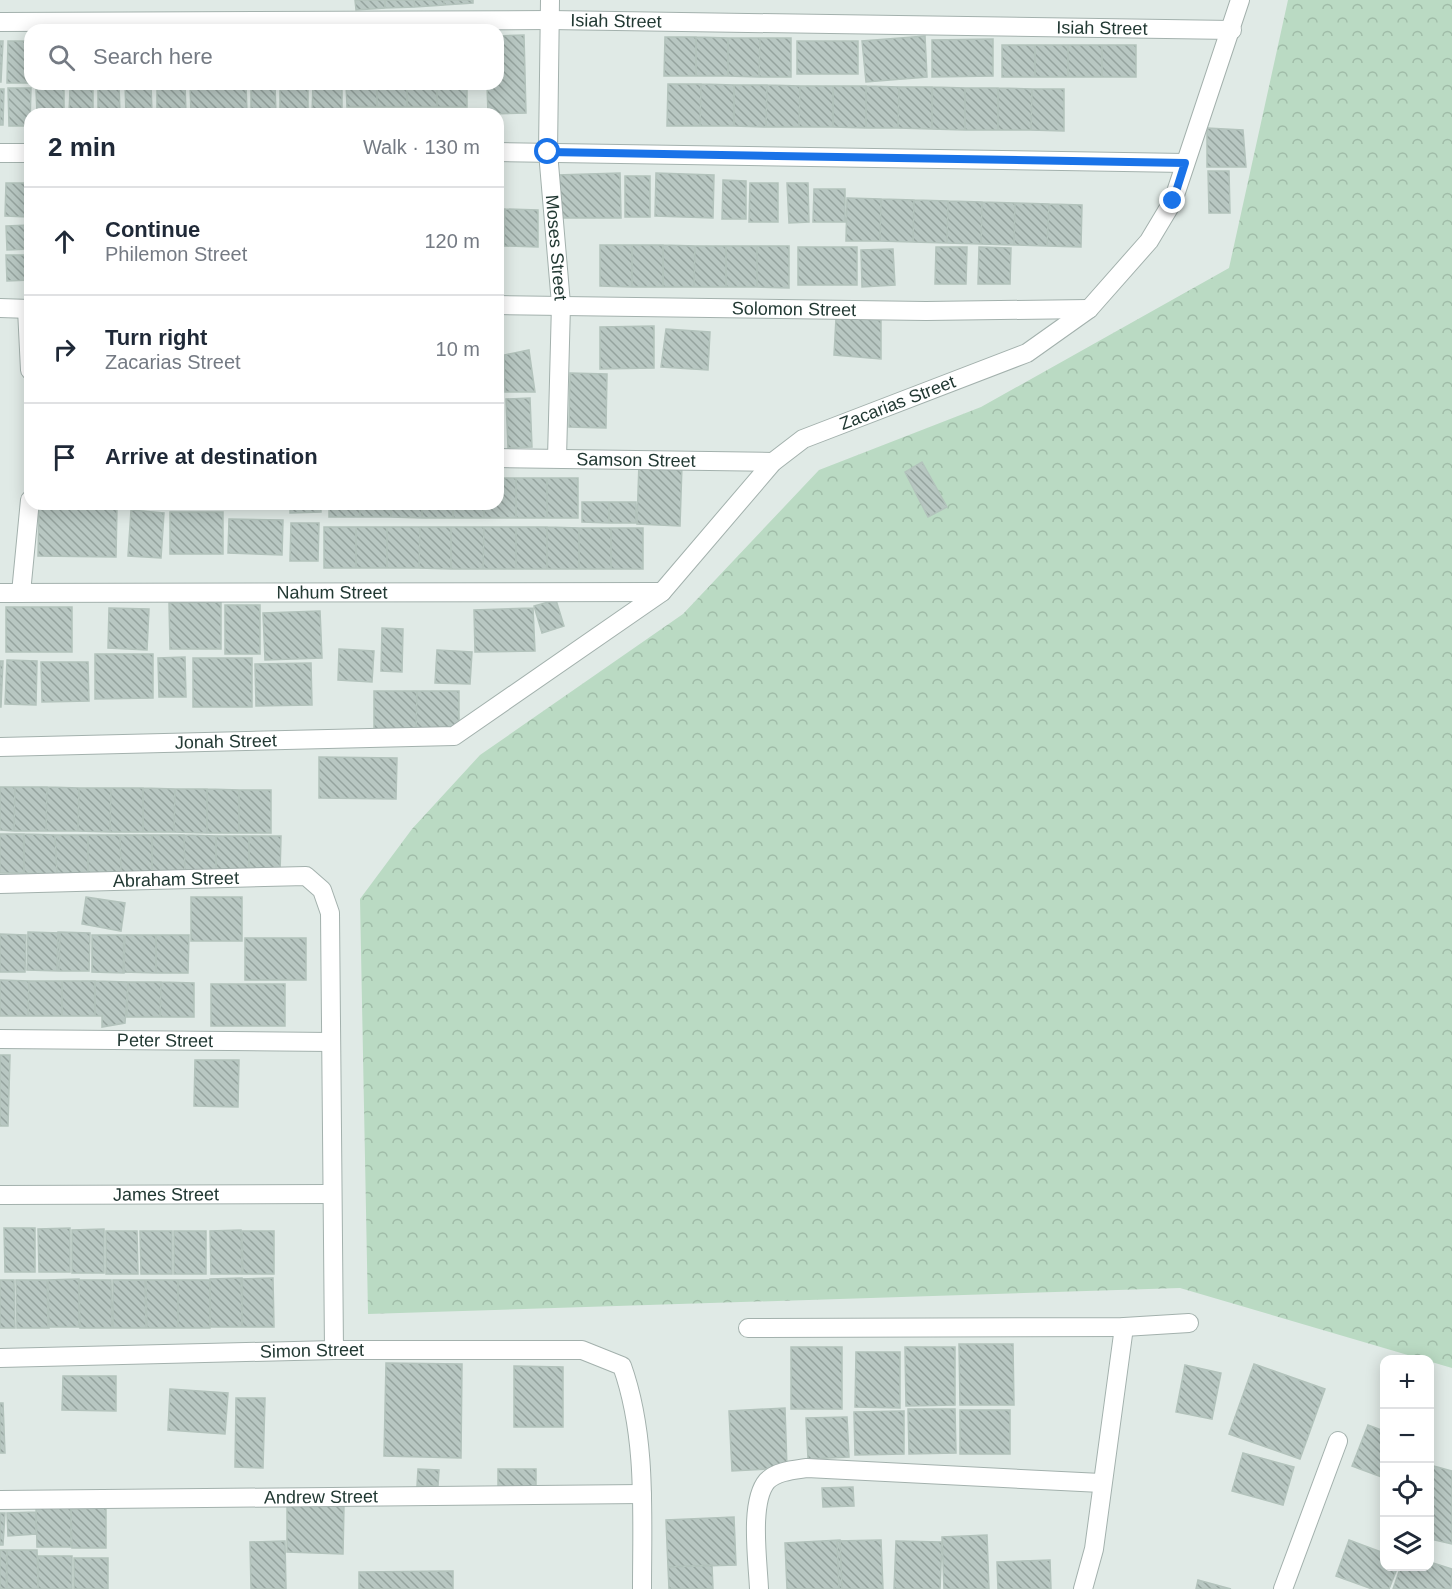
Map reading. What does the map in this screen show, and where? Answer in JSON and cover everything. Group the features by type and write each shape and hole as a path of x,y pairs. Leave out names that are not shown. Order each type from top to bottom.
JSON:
{"street":[{"name":"Moses Street","path":"550,0 548,152 561,304 557,458"},
{"name":"Zacarias Street","path":"454,736 662,592 773,462 803,439 1026,353 1089,309 1149,241 1173,201 1232,30 1240,0"},
{"name":"Isiah Street","path":"0,22 550,20 1232,30"},
{"path":"504,152 1185,163"},
{"path":"0,153 24,153"},
{"name":"Solomon Street","path":"504,305 926,310 1089,309"},
{"path":"0,308 24,309"},
{"name":"Samson Street","path":"504,458 773,462"},
{"path":"21,593 29,510"},
{"name":"Nahum Street","path":"0,593 662,592"},
{"name":"Jonah Street","path":"0,747 454,736"},
{"name":"Abraham Street","path":"0,884 306,876 322,890 330,913 331,1042"},
{"name":"Peter Street","path":"0,1039 331,1042"},
{"path":"331,1042 334,1350"},
{"name":"James Street","path":"0,1195 332,1194"},
{"path":"748,1328 1124,1327 1189,1323"},
{"path":"1083,1589 1095,1549 1101,1483 1124,1327"},
{"name":"Simon Street","path":"0,1358 334,1350 582,1350 622,1366 633,1397 642,1494"},
{"path":"1283,1589 1338,1441"},
{"path":"759,1589 759,1499 768,1481 783,1472 807,1468 1101,1483"},
{"path":"642,1494 642,1589"},
{"name":"Andrew Street","path":"0,1500 642,1494"}],"green space":[{"path":"1288,0 1452,0 1452,1368 1434,1363 1434,1355 1408,1355 1180,1288 368,1314 360,899 412,829 480,755 683,614 819,470 981,407 1229,268"}],"building":[{"path":"355,0 385,0 385,8 356,10"},
{"path":"385,0 414,0 415,7 385,8"},
{"path":"414,0 444,0 444,5 415,7"},
{"path":"444,0 473,0 473,3 444,5"},
{"path":"524,35 526,113 504,114 504,108 488,108 487,90 504,90 504,36"},
{"path":"925,36 927,77 866,82 862,41"},
{"path":"665,37 696,37 696,76 664,76"},
{"path":"696,37 728,38 728,76 696,76"},
{"path":"728,38 760,38 759,77 728,76"},
{"path":"760,38 791,38 791,77 759,77"},
{"path":"993,39 993,76 932,77 932,40"},
{"path":"0,41 3,41 1,82 0,82"},
{"path":"8,41 24,41 24,83 7,83"},
{"path":"797,41 858,41 858,74 797,74"},
{"path":"1002,45 1035,45 1035,77 1002,77"},
{"path":"1035,45 1068,45 1068,77 1035,77"},
{"path":"1068,45 1102,45 1102,77 1068,77"},
{"path":"1102,45 1136,45 1136,77 1102,77"},
{"path":"668,84 701,84 700,126 667,126"},
{"path":"701,84 734,85 734,126 700,126"},
{"path":"734,85 767,85 766,127 734,126"},
{"path":"767,85 800,86 799,127 766,127"},
{"path":"800,86 833,86 833,127 799,127"},
{"path":"833,86 866,86 866,128 833,127"},
{"path":"866,86 899,87 898,128 866,128"},
{"path":"899,87 932,87 932,129 898,128"},
{"path":"932,87 965,88 965,130 932,129"},
{"path":"8,88 31,90 30,108 24,108 24,126 9,126"},
{"path":"965,88 998,88 998,130 965,130"},
{"path":"998,88 1032,89 1031,130 998,130"},
{"path":"0,89 4,89 3,125 0,125"},
{"path":"1032,89 1064,89 1064,131 1031,130"},
{"path":"36,90 64,90 64,108 37,108"},
{"path":"70,90 93,90 93,108 69,108"},
{"path":"98,90 119,90 120,108 98,108"},
{"path":"125,90 151,90 152,108 126,108"},
{"path":"157,90 185,90 186,108 157,108"},
{"path":"190,90 246,90 247,108 191,108"},
{"path":"251,90 275,90 276,108 251,108"},
{"path":"280,90 308,90 308,108 280,108"},
{"path":"313,90 342,90 342,108 312,108"},
{"path":"346,90 377,90 377,107 347,107"},
{"path":"377,90 407,90 407,107 377,107"},
{"path":"407,90 437,90 437,107 407,107"},
{"path":"437,90 467,90 467,107 437,107"},
{"path":"1207,128 1243,130 1246,167 1207,167"},
{"path":"1208,171 1229,171 1230,213 1209,213"},
{"path":"620,173 621,218 558,218 557,175"},
{"path":"656,173 714,175 713,218 655,216"},
{"path":"625,176 650,176 650,217 625,217"},
{"path":"723,180 746,181 746,219 722,219"},
{"path":"6,183 24,183 24,217 5,216"},
{"path":"750,183 778,183 778,222 749,222"},
{"path":"787,183 808,183 809,222 789,223"},
{"path":"814,189 845,189 845,222 813,222"},
{"path":"847,198 881,199 880,241 846,241"},
{"path":"881,199 914,200 913,242 880,241"},
{"path":"914,200 948,201 947,243 913,242"},
{"path":"948,201 982,202 981,244 947,243"},
{"path":"982,202 1015,203 1014,245 981,244"},
{"path":"1015,203 1049,204 1047,246 1014,245"},
{"path":"1049,204 1082,205 1081,247 1047,246"},
{"path":"505,209 538,210 538,247 504,246"},
{"path":"24,225 24,249 7,250 6,226"},
{"path":"600,245 632,245 632,287 600,286"},
{"path":"632,245 663,245 663,287 632,287"},
{"path":"663,245 695,246 694,287 663,287"},
{"path":"695,246 726,246 726,287 694,287"},
{"path":"726,246 757,246 757,287 726,287"},
{"path":"757,246 789,246 789,288 757,287"},
{"path":"798,247 857,247 857,285 798,285"},
{"path":"936,247 967,247 966,284 935,284"},
{"path":"979,247 1011,248 1010,284 978,284"},
{"path":"893,249 895,285 862,287 861,250"},
{"path":"6,255 24,255 24,280 7,281"},
{"path":"836,318 881,320 881,359 834,355"},
{"path":"654,326 654,368 600,369 600,327"},
{"path":"666,329 710,332 708,370 661,367"},
{"path":"529,350 535,392 505,392 504,355"},
{"path":"570,373 607,374 606,428 569,427"},
{"path":"530,398 532,447 508,448 506,399"},
{"path":"922,462 947,507 928,517 905,472"},
{"path":"639,463 682,465 680,526 637,524"},
{"path":"504,478 516,478 516,518 484,518 484,510 504,510"},
{"path":"516,478 547,478 547,518 516,518"},
{"path":"547,478 578,478 578,518 547,518"},
{"path":"582,502 609,502 609,523 582,522"},
{"path":"609,502 636,502 636,523 609,523"},
{"path":"39,510 117,510 116,557 38,556"},
{"path":"131,510 164,513 161,558 128,556"},
{"path":"290,510 321,510 321,512 290,513"},
{"path":"329,510 360,510 360,517 329,517"},
{"path":"360,510 391,510 391,517 360,517"},
{"path":"391,510 422,510 422,518 391,517"},
{"path":"422,510 453,510 453,518 422,518"},
{"path":"453,510 484,510 484,518 453,518"},
{"path":"170,512 223,512 223,554 170,554"},
{"path":"229,519 283,520 282,555 228,553"},
{"path":"291,523 319,523 318,561 290,561"},
{"path":"324,527 356,527 356,568 324,568"},
{"path":"356,527 387,527 387,568 356,568"},
{"path":"387,527 420,527 419,568 387,568"},
{"path":"420,527 451,527 451,569 419,568"},
{"path":"451,527 484,527 483,569 451,569"},
{"path":"484,527 516,527 516,569 483,569"},
{"path":"516,527 547,527 547,569 516,569"},
{"path":"547,527 579,528 579,569 547,569"},
{"path":"579,528 611,528 611,569 579,569"},
{"path":"611,528 643,528 643,569 611,569"},
{"path":"556,600 564,626 542,633 534,606"},
{"path":"221,602 221,649 170,649 169,603"},
{"path":"225,605 260,605 260,654 225,654"},
{"path":"6,607 72,607 72,652 6,652"},
{"path":"109,608 149,609 147,650 108,648"},
{"path":"533,608 535,651 475,652 474,610"},
{"path":"320,611 322,658 265,660 263,613"},
{"path":"382,628 403,629 402,672 381,671"},
{"path":"339,649 374,651 372,682 338,680"},
{"path":"437,650 472,652 470,684 435,683"},
{"path":"95,654 153,654 153,698 95,699"},
{"path":"185,657 186,697 159,697 158,658"},
{"path":"193,658 252,658 252,707 193,707"},
{"path":"7,660 37,661 36,705 5,704"},
{"path":"0,661 3,661 1,707 0,707"},
{"path":"41,662 88,662 89,701 42,702"},
{"path":"311,663 312,705 256,706 255,664"},
{"path":"374,691 417,691 416,732 374,732"},
{"path":"417,691 459,691 459,733 416,732"},
{"path":"319,757 397,758 396,799 319,798"},
{"path":"0,787 15,787 14,831 0,830"},
{"path":"15,787 47,787 46,831 14,831"},
{"path":"47,787 79,788 78,831 46,831"},
{"path":"79,788 111,788 110,832 78,831"},
{"path":"111,788 143,788 143,832 110,832"},
{"path":"143,788 175,789 174,832 143,832"},
{"path":"175,789 207,789 207,833 174,832"},
{"path":"207,789 239,790 239,833 207,833"},
{"path":"239,790 271,790 271,833 239,833"},
{"path":"0,834 24,834 24,873 0,873"},
{"path":"24,834 55,835 57,874 24,873"},
{"path":"55,835 88,835 88,874 57,874"},
{"path":"88,835 120,835 121,874 88,874"},
{"path":"120,835 152,835 152,874 121,874"},
{"path":"152,835 184,835 185,874 152,874"},
{"path":"184,835 216,836 216,875 185,874"},
{"path":"216,836 249,836 249,875 216,875"},
{"path":"249,836 281,836 280,875 249,875"},
{"path":"86,897 125,903 121,931 82,924"},
{"path":"191,897 242,897 242,941 191,941"},
{"path":"28,932 60,933 59,971 27,970"},
{"path":"58,932 90,933 89,971 57,971"},
{"path":"0,934 26,935 25,972 0,972"},
{"path":"92,935 125,935 124,973 92,972"},
{"path":"124,935 156,935 156,973 123,972"},
{"path":"156,935 189,935 188,973 156,973"},
{"path":"245,938 306,938 306,980 245,980"},
{"path":"0,980 29,981 28,1016 0,1016"},
{"path":"29,981 62,981 62,1016 28,1016"},
{"path":"62,981 95,981 95,1016 62,1016"},
{"path":"95,981 128,982 125,1023 102,1027 102,1016 95,1016"},
{"path":"128,982 161,982 160,1017 127,1017"},
{"path":"161,982 194,983 194,1017 160,1017"},
{"path":"211,984 285,984 285,1026 211,1026"},
{"path":"0,1055 10,1055 8,1126 0,1126"},
{"path":"195,1060 239,1060 238,1107 194,1106"},
{"path":"4,1228 35,1228 35,1272 5,1272"},
{"path":"70,1228 70,1272 39,1272 38,1229"},
{"path":"104,1229 104,1273 72,1273 72,1230"},
{"path":"241,1230 242,1274 211,1274 210,1231"},
{"path":"106,1231 137,1231 138,1274 106,1274"},
{"path":"140,1231 172,1231 172,1274 141,1274"},
{"path":"174,1231 206,1231 206,1274 174,1274"},
{"path":"242,1231 274,1231 274,1274 243,1274"},
{"path":"242,1278 242,1327 210,1327 210,1279"},
{"path":"273,1278 274,1327 242,1327 241,1279"},
{"path":"79,1279 79,1327 48,1327 47,1280"},
{"path":"0,1280 14,1280 15,1328 0,1328"},
{"path":"16,1280 48,1280 49,1328 17,1328"},
{"path":"79,1280 111,1280 112,1328 80,1328"},
{"path":"113,1280 145,1280 146,1328 113,1328"},
{"path":"146,1280 178,1280 178,1328 147,1328"},
{"path":"178,1280 210,1280 210,1328 178,1328"},
{"path":"959,1344 1013,1344 1014,1405 960,1405"},
{"path":"791,1347 842,1347 842,1409 791,1409"},
{"path":"905,1347 955,1347 955,1405 906,1406"},
{"path":"856,1352 900,1352 900,1408 855,1407"},
{"path":"386,1363 462,1364 461,1458 384,1456"},
{"path":"1254,1364 1325,1389 1300,1459 1229,1434"},
{"path":"1185,1365 1221,1373 1212,1419 1176,1412"},
{"path":"514,1366 563,1367 563,1427 514,1427"},
{"path":"63,1376 116,1376 116,1411 62,1410"},
{"path":"170,1389 228,1393 225,1434 168,1430"},
{"path":"236,1398 265,1398 263,1468 235,1467"},
{"path":"0,1403 3,1403 5,1453 0,1453"},
{"path":"785,1408 787,1468 732,1471 729,1411"},
{"path":"908,1409 955,1409 956,1453 909,1454"},
{"path":"960,1410 1010,1410 1010,1454 960,1454"},
{"path":"904,1411 904,1454 855,1455 854,1412"},
{"path":"847,1417 849,1457 808,1459 806,1418"},
{"path":"1368,1425 1380,1430 1380,1476 1352,1466"},
{"path":"1243,1453 1294,1467 1283,1505 1232,1491"},
{"path":"1434,1466 1452,1471 1452,1544 1434,1540"},
{"path":"418,1469 439,1470 438,1486 417,1486"},
{"path":"498,1469 536,1469 536,1491 498,1490"},
{"path":"853,1487 854,1506 823,1507 822,1488"},
{"path":"287,1505 344,1506 343,1554 287,1552"},
{"path":"36,1508 71,1508 71,1547 37,1547"},
{"path":"106,1508 106,1548 72,1548 71,1509"},
{"path":"36,1512 36,1534 8,1536 7,1513"},
{"path":"0,1513 5,1513 3,1545 0,1545"},
{"path":"734,1517 736,1565 668,1567 666,1520"},
{"path":"987,1535 989,1589 944,1589 942,1537"},
{"path":"840,1540 842,1589 787,1589 785,1543"},
{"path":"881,1540 883,1589 839,1589 837,1541"},
{"path":"1349,1540 1380,1552 1380,1571 1396,1571 1389,1589 1372,1589 1336,1576"},
{"path":"285,1541 286,1589 251,1589 250,1542"},
{"path":"896,1541 942,1542 940,1589 894,1589"},
{"path":"0,1550 7,1550 6,1589 0,1589"},
{"path":"7,1550 37,1550 38,1589 7,1589"},
{"path":"38,1556 72,1556 72,1589 38,1589"},
{"path":"74,1558 108,1558 108,1589 74,1589"},
{"path":"1050,1560 1051,1589 998,1589 997,1562"},
{"path":"1434,1563 1452,1569 1451,1589 1393,1589 1399,1571 1434,1571"},
{"path":"712,1565 713,1589 669,1589 668,1567"},
{"path":"453,1571 453,1589 359,1589 359,1572"},
{"path":"1198,1580 1231,1589 1196,1589"}],"route":[{"path":"548,152 1185,163 1173,201"}]}
